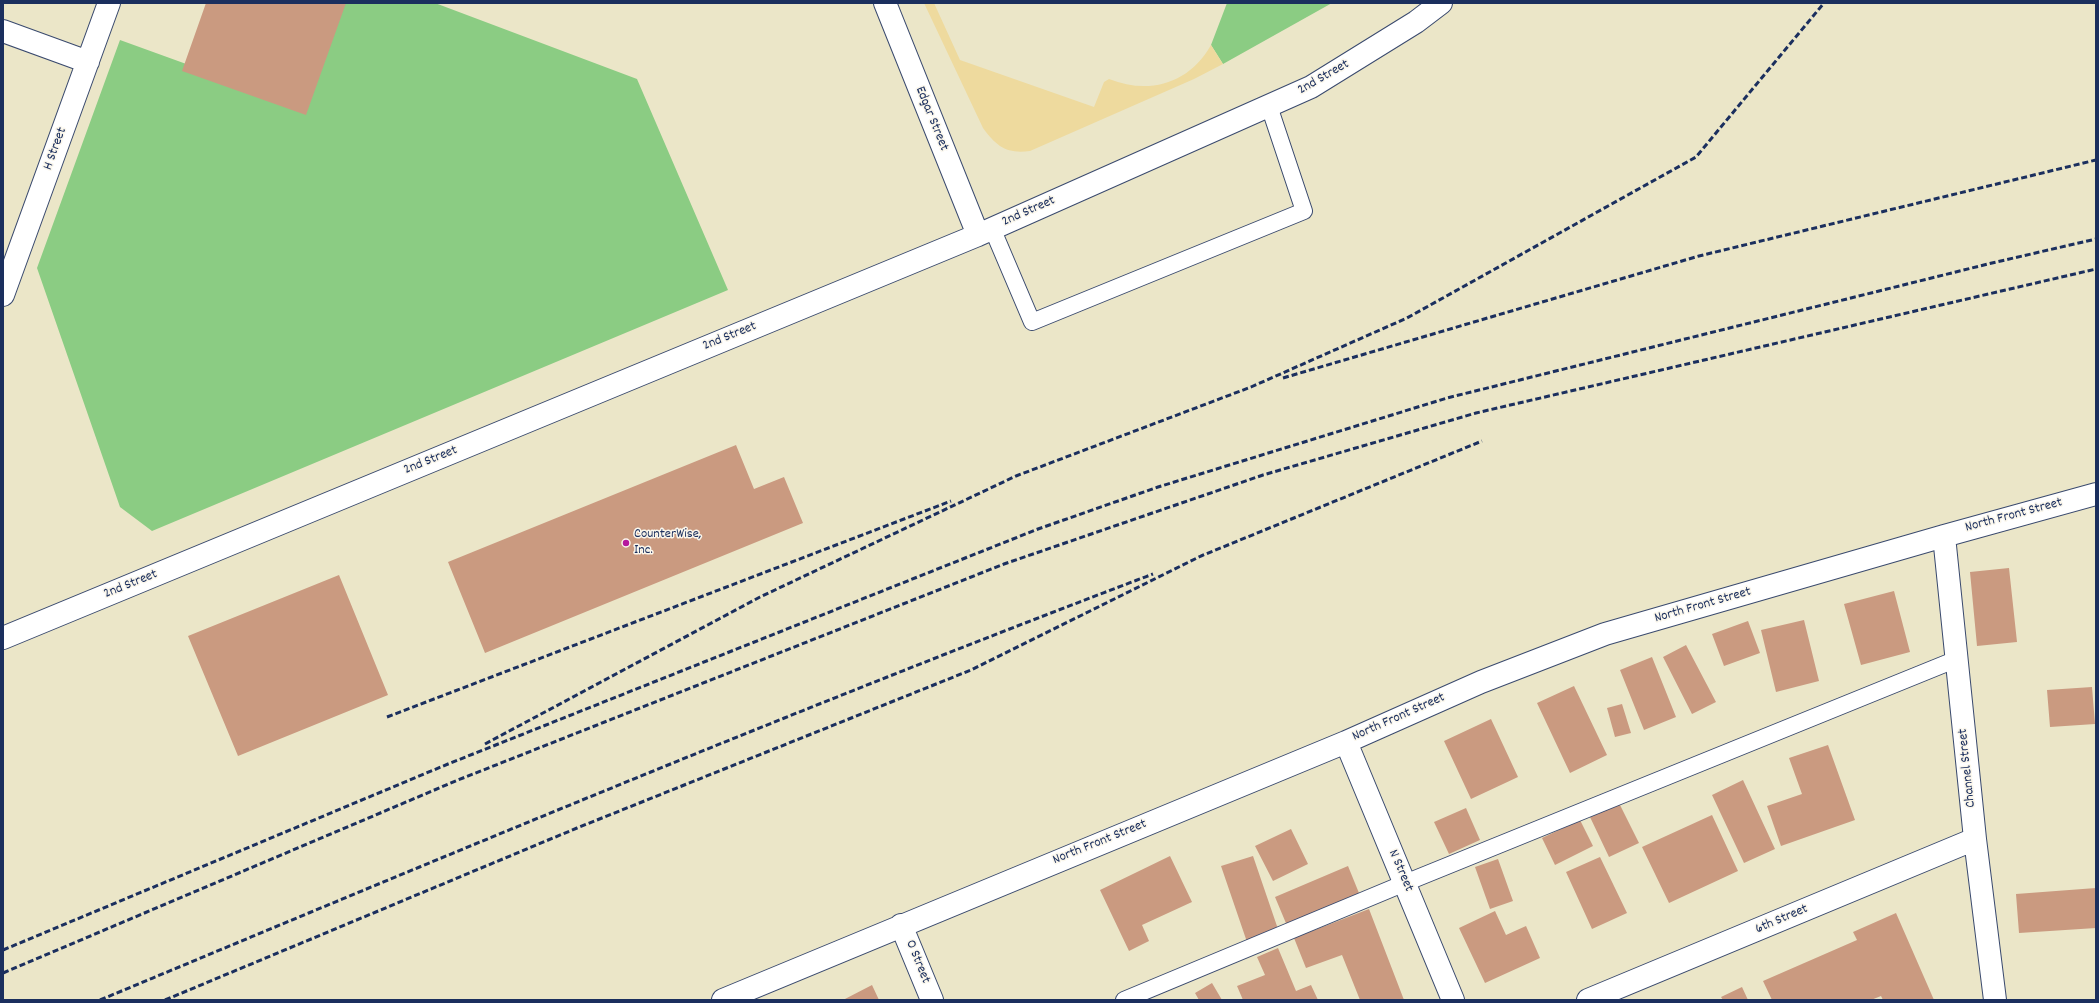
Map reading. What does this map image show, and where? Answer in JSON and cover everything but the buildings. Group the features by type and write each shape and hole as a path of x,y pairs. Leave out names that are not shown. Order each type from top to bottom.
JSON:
{"street":[{"name":"H Street","path":"3,295 109,3"},
{"name":"Edgar Street","path":"885,3 985,232"},
{"name":"2nd Street","path":"3,638 985,232 1311,87 1416,22 1440,3"},
{"path":"3,32 88,62"},
{"name":"North Front Street","path":"723,1000 1346,742 1481,682 1605,634 1944,536 2096,494"},
{"name":"Channel Street","path":"1944,536 1975,839 1995,1000"},
{"name":"N Street","path":"1346,742 1453,1000"},
{"name":"6th Street","path":"1588,1000 1975,839"},
{"name":"O Street","path":"901,925 932,1000"}],"lane":[{"path":"985,232 1032,322 1304,210 1268,106"},
{"path":"1124,1000 1404,883 1957,659"}],"green space":[{"path":"344,3 435,3 637,79 728,290 152,531 120,507 37,268 120,40 305,107"},
{"path":"1227,3 1332,3 1223,64 1211,45"}],"sand":[{"path":"924,3 934,3 960,60 1094,107 1104,82 1109,79 1124,84 1139,86 1153,86 1167,83 1180,77 1191,69 1202,58 1211,45 1223,64 1194,79 1030,151 1022,152 1009,150 1003,148 993,140 983,128"}],"railway":[{"path":"485,744 760,597 1016,476 1251,387 1407,318 1696,157 1824,3"},
{"path":"1283,378 1699,256 2096,160"},
{"path":"3,950 448,764 1038,529 1158,487 1447,398 1992,263 2096,239"},
{"path":"3,973 458,780 1004,564 1263,475 1476,413 2096,269"},
{"path":"165,1000 577,828 971,670 1201,556 1482,441"},
{"path":"387,717 951,501"},
{"path":"100,1000 494,836 757,729 1153,574"}],"place":[{"name":"CounterWise, Inc.","path":"626,543"}]}
